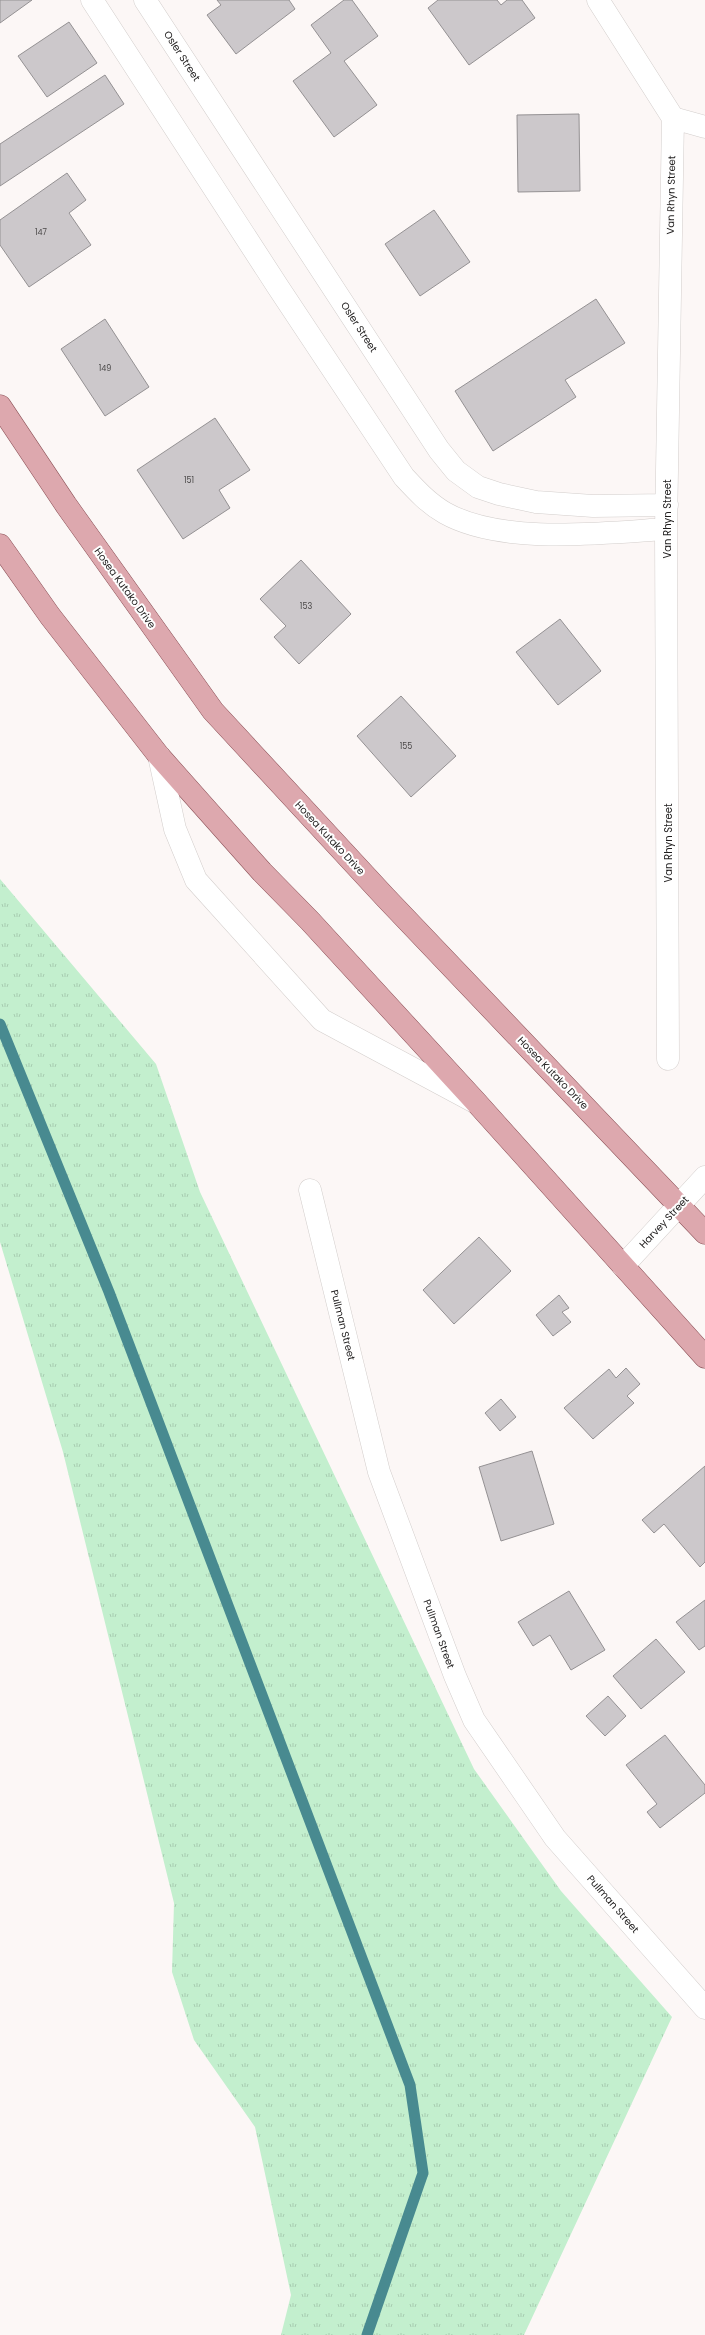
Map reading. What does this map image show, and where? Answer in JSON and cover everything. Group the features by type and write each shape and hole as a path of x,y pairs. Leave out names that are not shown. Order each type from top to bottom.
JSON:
{"main road":[{"name":"Hosea Kutako Drive","path":"0,406 66,505 213,710 384,897 680,1205 705,1233"},
{"path":"0,545 50,616 159,756 262,872 310,921 476,1102 705,1357"}],"street":[{"path":"92,0 273,280 404,477 426,501 446,514 476,525 521,533 591,534 666,530"},
{"name":"Osler Street","path":"145,0 439,450 456,471 478,487 536,502 593,506 667,505"},
{"path":"598,0 672,118 705,126"},
{"name":"Van Rhyn Street","path":"668,1059 666,530 672,118"},
{"path":"159,756 175,829 196,880 322,1020 476,1102"},
{"name":"Harvey Street","path":"623,1266 705,1177"},
{"name":"Pullman Street","path":"310,1190 379,1472 455,1676 474,1720 555,1838 705,2008"}],"green space":[{"path":"0,879 156,1064 200,1192 474,1769 561,1891 672,2017 524,2335 281,2335 291,2295 255,2127 194,2040 172,1972 174,1903 63,1452 0,1242"}],"building":[{"path":"0,0 32,0 0,23"},
{"path":"217,0 289,0 295,9 236,54 207,15 221,5"},
{"path":"344,0 352,0 378,36 344,61 377,105 334,137 293,81 331,53 311,25"},
{"path":"438,0 497,0 501,5 507,0 522,0 535,18 469,65 428,8"},
{"path":"69,22 97,63 47,97 18,56"},
{"path":"105,75 124,104 0,186 0,144"},
{"path":"579,114 580,191 518,192 517,115"},
{"path":"67,173 86,200 69,213 91,245 29,287 0,245 0,220"},
{"path":"434,210 470,262 420,296 385,244"},
{"path":"596,299 625,343 565,380 576,397 493,451 455,391"},
{"path":"105,319 149,387 105,416 61,349"},
{"path":"215,418 250,470 219,490 230,508 183,539 137,470"},
{"path":"301,560 351,614 299,664 274,637 286,626 260,599"},
{"path":"560,619 601,671 558,705 516,652"},
{"path":"401,696 456,756 411,797 357,736"},
{"path":"479,1237 511,1271 454,1324 423,1290"},
{"path":"559,1295 569,1308 562,1312 571,1322 553,1336 536,1315"},
{"path":"626,1368 640,1384 627,1396 634,1403 593,1439 564,1408 609,1369 616,1378"},
{"path":"501,1399 516,1417 500,1431 485,1413"},
{"path":"532,1451 554,1524 501,1541 479,1467"},
{"path":"705,1466 705,1562 700,1567 664,1524 654,1533 642,1520"},
{"path":"569,1591 605,1650 571,1670 550,1635 533,1646 518,1622"},
{"path":"705,1600 705,1646 699,1650 676,1622"},
{"path":"656,1639 685,1672 641,1709 613,1676"},
{"path":"608,1696 626,1716 605,1736 586,1716"},
{"path":"665,1735 705,1785 705,1793 660,1828 647,1812 657,1804 626,1765"}],"waterway":[{"path":"0,1024 109,1292 410,2085 423,2173 367,2335"}]}
